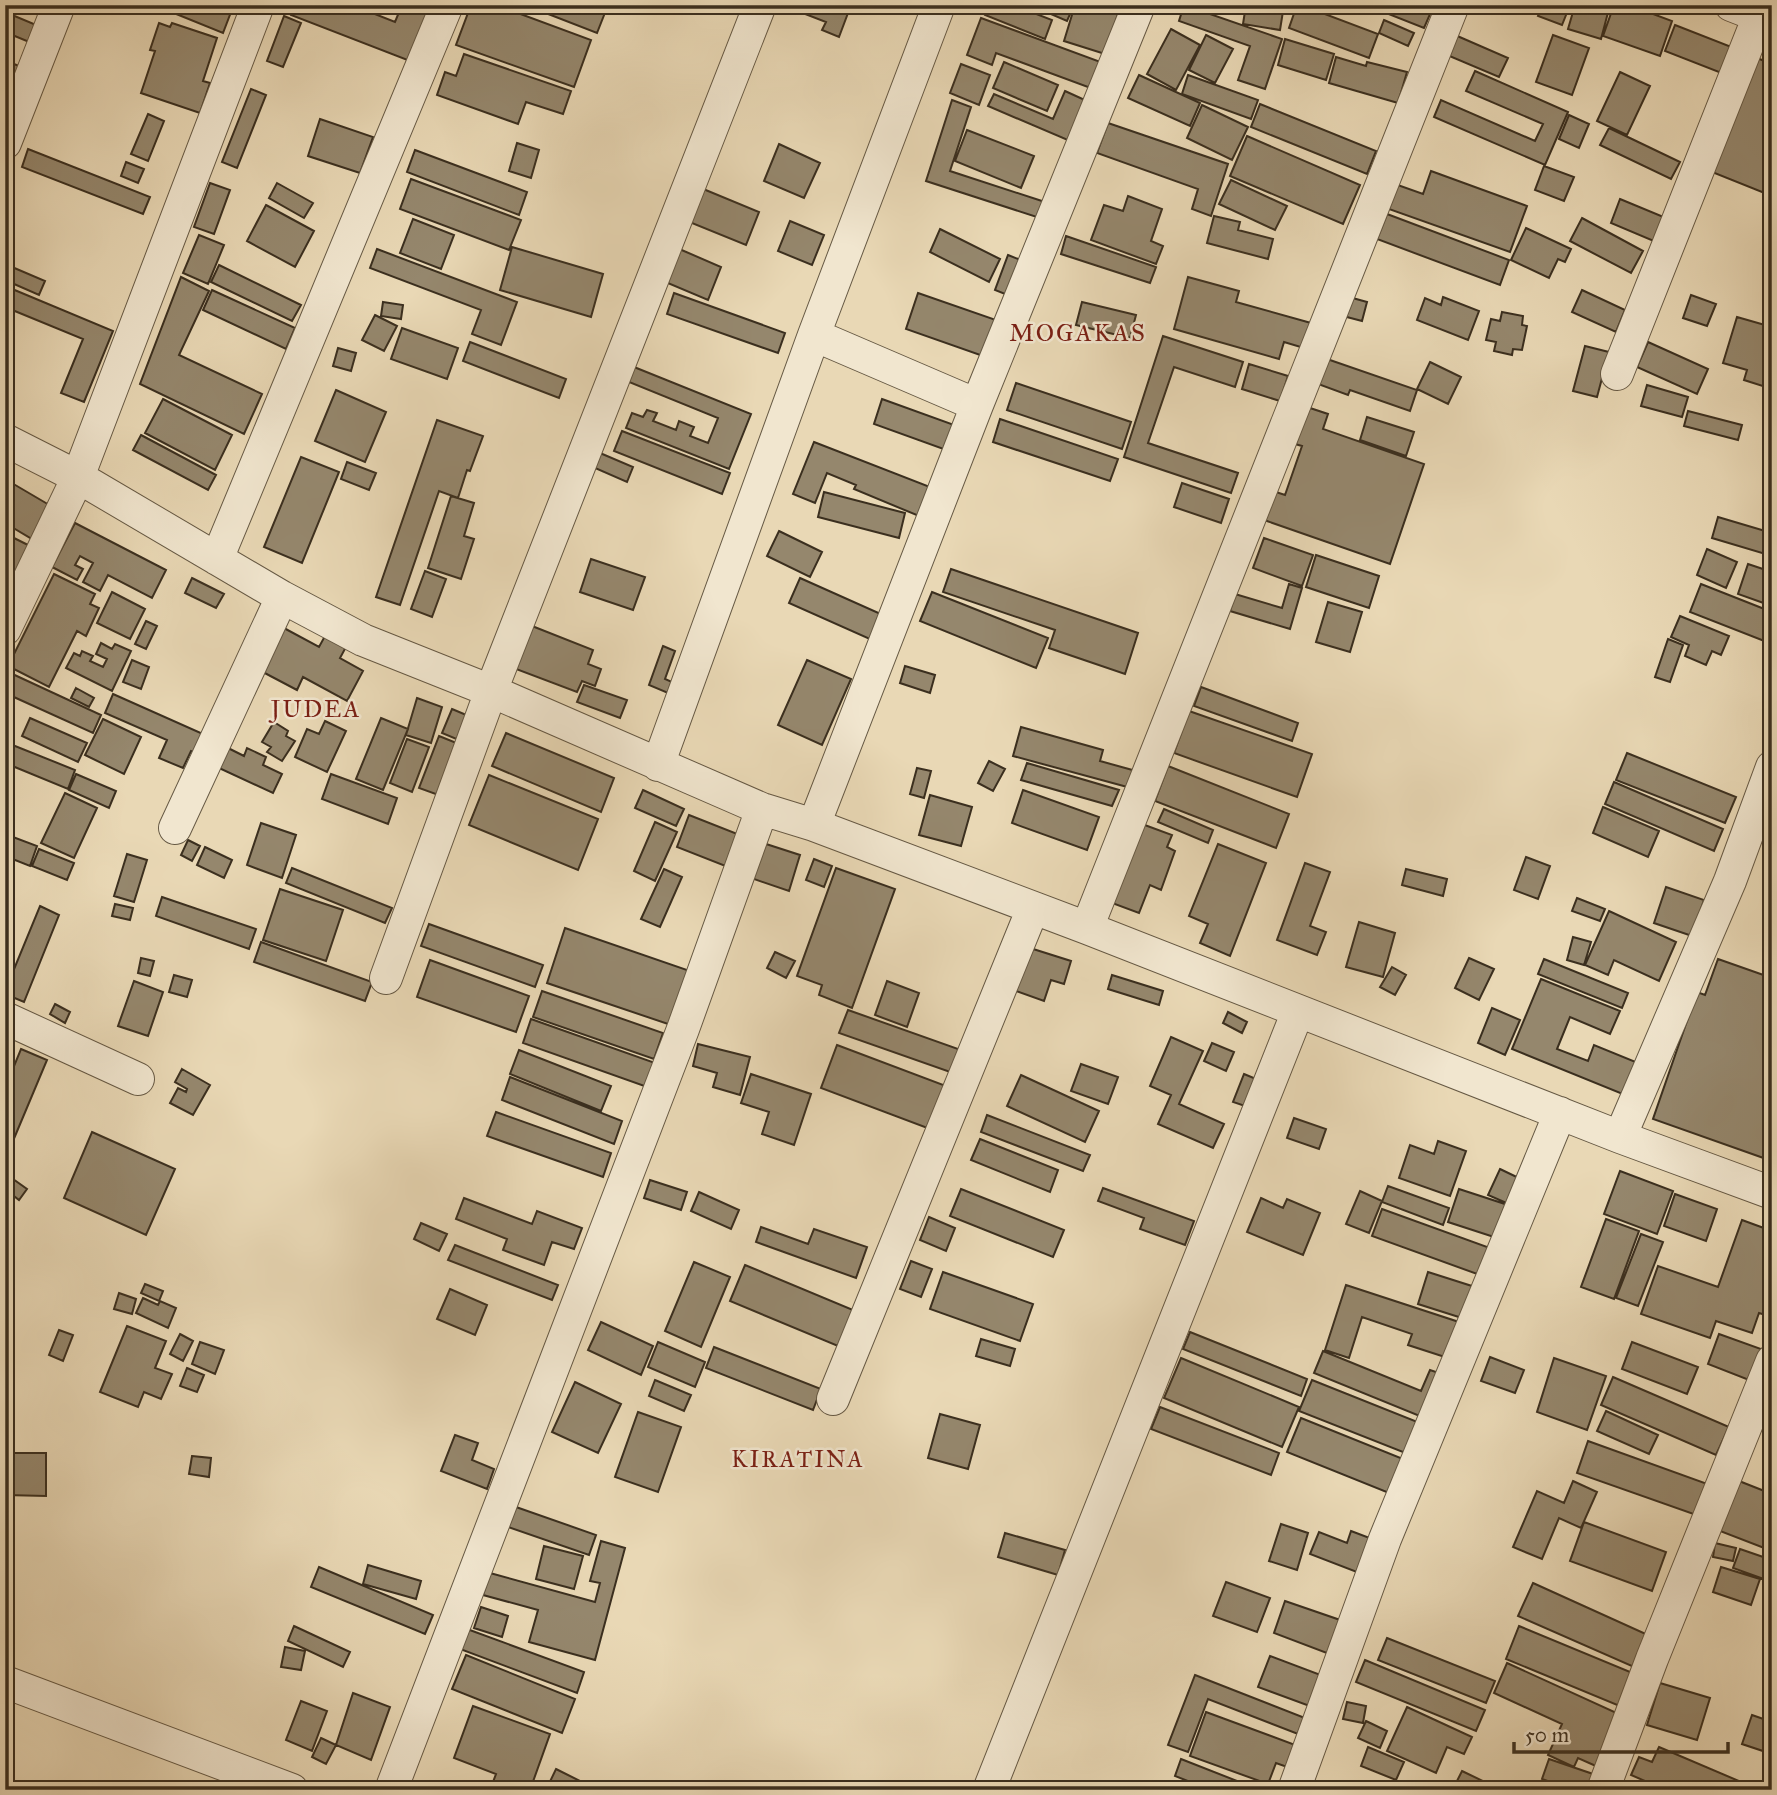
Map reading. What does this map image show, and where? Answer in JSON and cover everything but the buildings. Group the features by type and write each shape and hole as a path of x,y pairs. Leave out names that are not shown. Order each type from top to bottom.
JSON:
{"street":[{"path":"5,144 59,5"},
{"path":"5,629 78,477 258,5"},
{"path":"217,559 447,5"},
{"path":"386,978 491,691 760,5"},
{"path":"658,765 814,335 939,5"},
{"path":"814,825 977,405 1139,5"},
{"path":"1087,928 1453,5"},
{"path":"1617,374 1754,14"},
{"path":"814,335 977,405"},
{"path":"5,440 78,477 282,597 363,640 491,691 762,809 814,825 1087,928 1620,1137 1772,1193"},
{"path":"175,828 282,597"},
{"path":"1620,1137 1730,881 1772,767"},
{"path":"391,1790 678,1042 762,809"},
{"path":"833,1399 1033,908"},
{"path":"989,1790 1298,1011"},
{"path":"5,1018 138,1079"},
{"path":"1294,1790 1385,1539 1560,1112"},
{"path":"1603,1790 1652,1658 1772,1361"},
{"path":"5,1682 292,1790"}],"district":[{"name":"MOGAKAS","path":"1078,333"},
{"name":"JUDEA","path":"316,709"},
{"name":"KIRATINA","path":"798,1459"}]}
